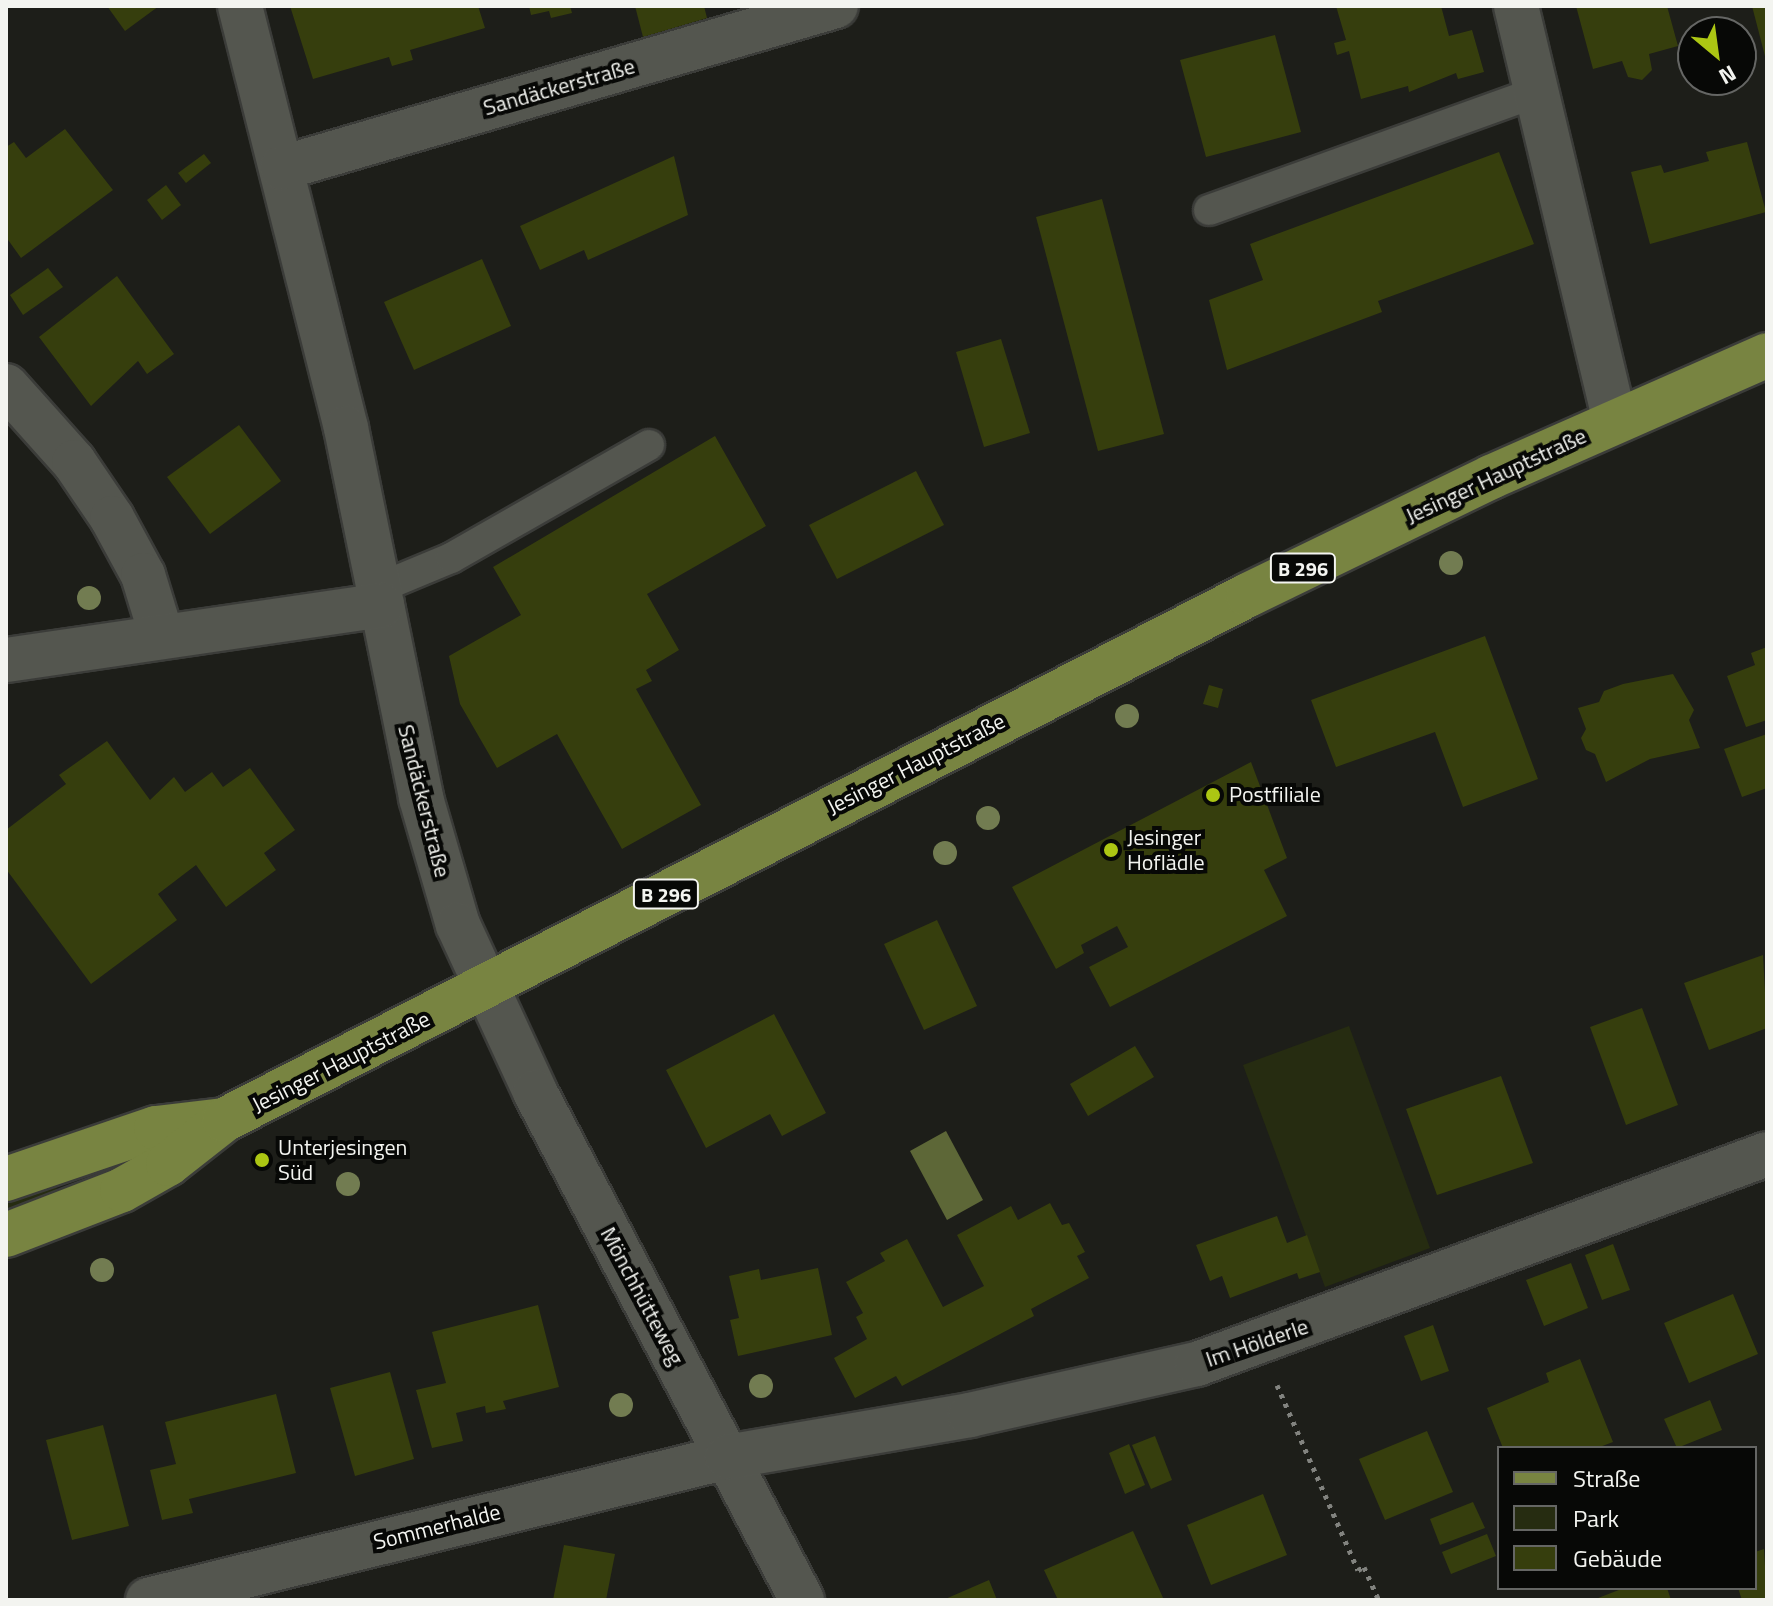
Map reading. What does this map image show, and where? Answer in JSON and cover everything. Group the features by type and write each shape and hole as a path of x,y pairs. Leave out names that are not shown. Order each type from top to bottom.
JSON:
{"main road":[{"name":"Jesinger Hauptstraße","path":"6,1235 122,1190 168,1164 224,1120 485,990 1234,602 1615,421 1767,355"},
{"name":"Jesinger Hauptstraße","path":"6,1179 156,1128 224,1120"}],"street":[{"name":"Sandäckerstraße","path":"240,6 282,168 380,597 435,860 485,990"},
{"name":"Sandäckerstraße","path":"282,168 836,6"},
{"name":"Jesinger Hauptstraße","path":"1516,6 1539,91 1615,421"},
{"path":"6,386 29,406 101,501 143,575 161,634"},
{"path":"6,660 380,597"},
{"name":"Mönchhütteweg","path":"485,990 802,1600"},
{"name":"Im Hölderle","path":"727,1457 970,1415 1197,1364 1767,1154"},
{"name":"Sommerhalde","path":"148,1600 727,1457"}],"lane":[{"path":"1209,210 1539,91"},
{"path":"380,597 649,445"}],"path":[{"path":"1274,1378 1358,1570 1364,1567 1379,1600"}],"green space":[{"path":"1349,1026 1430,1248 1325,1287 1243,1065"},
{"path":"54,1180 60,1200 6,1219 6,1197"}],"shaded area":[{"path":"946,1131 983,1200 947,1220 910,1151"}],"building":[{"path":"107,6 159,6 125,31"},
{"path":"290,6 478,6 485,28 410,50 413,60 392,66 389,57 313,79"},
{"path":"529,6 570,6 572,13 551,18 549,11 531,15"},
{"path":"635,6 704,6 707,18 643,37"},
{"path":"1336,6 1441,6 1449,36 1472,30 1484,72 1458,79 1456,73 1409,92 1408,86 1361,99 1349,51 1337,55 1334,43 1346,40"},
{"path":"1576,6 1667,6 1677,46 1649,54 1652,70 1642,80 1628,77 1622,61 1593,69"},
{"path":"1752,6 1767,6 1767,60 1757,16"},
{"path":"1275,35 1301,132 1206,157 1180,60"},
{"path":"65,129 113,190 21,258 6,237 6,147 14,142 26,158"},
{"path":"1747,142 1766,212 1650,244 1631,172 1661,165 1664,173 1709,161 1706,152"},
{"path":"1499,152 1534,244 1378,301 1382,312 1227,370 1209,300 1263,280 1250,244"},
{"path":"204,154 211,163 186,183 178,173"},
{"path":"674,156 688,215 588,260 584,250 540,270 520,226"},
{"path":"166,185 181,205 162,220 147,200"},
{"path":"1102,199 1164,434 1098,451 1036,217"},
{"path":"482,259 511,326 414,370 384,302"},
{"path":"48,268 63,287 23,315 10,295"},
{"path":"117,276 174,354 147,374 138,361 91,406 39,337"},
{"path":"1001,339 1030,433 984,447 956,352"},
{"path":"239,425 281,481 210,534 167,477"},
{"path":"715,436 766,526 647,594 679,650 646,670 652,681 636,689 701,805 622,849 557,734 497,768 460,704 449,656 521,615 493,567"},
{"path":"916,471 944,525 837,579 809,525"},
{"path":"1485,636 1538,779 1463,807 1435,732 1336,767 1311,700"},
{"path":"1767,647 1767,720 1746,727 1727,676 1755,665 1751,653"},
{"path":"1673,674 1694,710 1689,720 1700,748 1650,759 1606,782 1595,754 1586,750 1581,738 1586,729 1578,708 1599,702 1604,691 1623,684"},
{"path":"1209,685 1223,689 1218,708 1203,704"},
{"path":"1767,734 1767,788 1742,797 1724,749"},
{"path":"107,741 150,800 174,777 185,792 212,772 223,787 250,768 295,830 264,853 276,870 226,907 196,865 158,894 177,920 91,984 6,869 6,830 66,784 59,775"},
{"path":"1251,762 1287,858 1264,870 1287,916 1110,1007 1089,967 1128,947 1117,926 1081,945 1084,953 1056,969 1012,887"},
{"path":"937,920 977,1006 924,1030 884,944"},
{"path":"1763,955 1767,1028 1709,1050 1684,983"},
{"path":"1642,1008 1678,1105 1626,1125 1590,1027"},
{"path":"774,1014 826,1113 782,1136 770,1114 706,1148 666,1070"},
{"path":"1135,1046 1154,1077 1088,1116 1070,1084"},
{"path":"1501,1076 1533,1163 1437,1195 1406,1109"},
{"path":"1050,1203 1062,1225 1069,1223 1085,1252 1077,1256 1089,1278 1031,1309 1034,1316 902,1386 896,1376 855,1398 834,1358 867,1339 856,1317 863,1313 846,1282 885,1261 880,1253 907,1239 943,1307 984,1286 957,1235 1011,1206 1018,1220"},
{"path":"1277,1216 1287,1243 1307,1235 1320,1272 1299,1279 1297,1273 1230,1298 1222,1276 1210,1281 1196,1245"},
{"path":"1613,1244 1630,1290 1602,1300 1585,1255"},
{"path":"1571,1263 1588,1308 1544,1326 1526,1280"},
{"path":"818,1268 832,1335 738,1356 730,1320 739,1318 729,1276 759,1269 761,1280"},
{"path":"1733,1294 1758,1354 1689,1383 1664,1323"},
{"path":"538,1305 559,1387 503,1401 506,1409 486,1413 485,1406 456,1413 463,1441 432,1448 416,1390 446,1383 432,1332"},
{"path":"1433,1325 1449,1371 1421,1381 1404,1336"},
{"path":"1580,1359 1613,1442 1602,1446 1502,1446 1487,1408 1549,1382 1546,1373"},
{"path":"390,1372 414,1459 355,1476 330,1388"},
{"path":"276,1394 296,1473 189,1499 193,1513 162,1520 150,1470 176,1464 165,1422"},
{"path":"1710,1400 1722,1430 1676,1446 1664,1419"},
{"path":"103,1425 129,1526 72,1540 46,1440"},
{"path":"1427,1431 1453,1492 1385,1520 1359,1459"},
{"path":"1155,1436 1172,1480 1151,1489 1132,1445"},
{"path":"1129,1444 1145,1485 1125,1494 1109,1453"},
{"path":"1263,1494 1287,1555 1211,1585 1187,1525"},
{"path":"1473,1502 1485,1528 1440,1545 1430,1519"},
{"path":"1133,1531 1164,1600 1058,1600 1044,1570"},
{"path":"1487,1534 1496,1556 1451,1574 1442,1552"},
{"path":"564,1545 615,1554 606,1600 553,1600"},
{"path":"1764,1549 1767,1600 1742,1600 1739,1590 1757,1590 1757,1551"},
{"path":"989,1580 997,1600 943,1600"},
{"path":"1619,1590 1668,1590 1671,1600 1593,1600"}],"place":[{"name":"Postfiliale","path":"1213,795"},
{"name":"Jesinger Hoflädle","path":"1111,850"},
{"name":"Unterjesingen Süd","path":"262,1160"}]}
